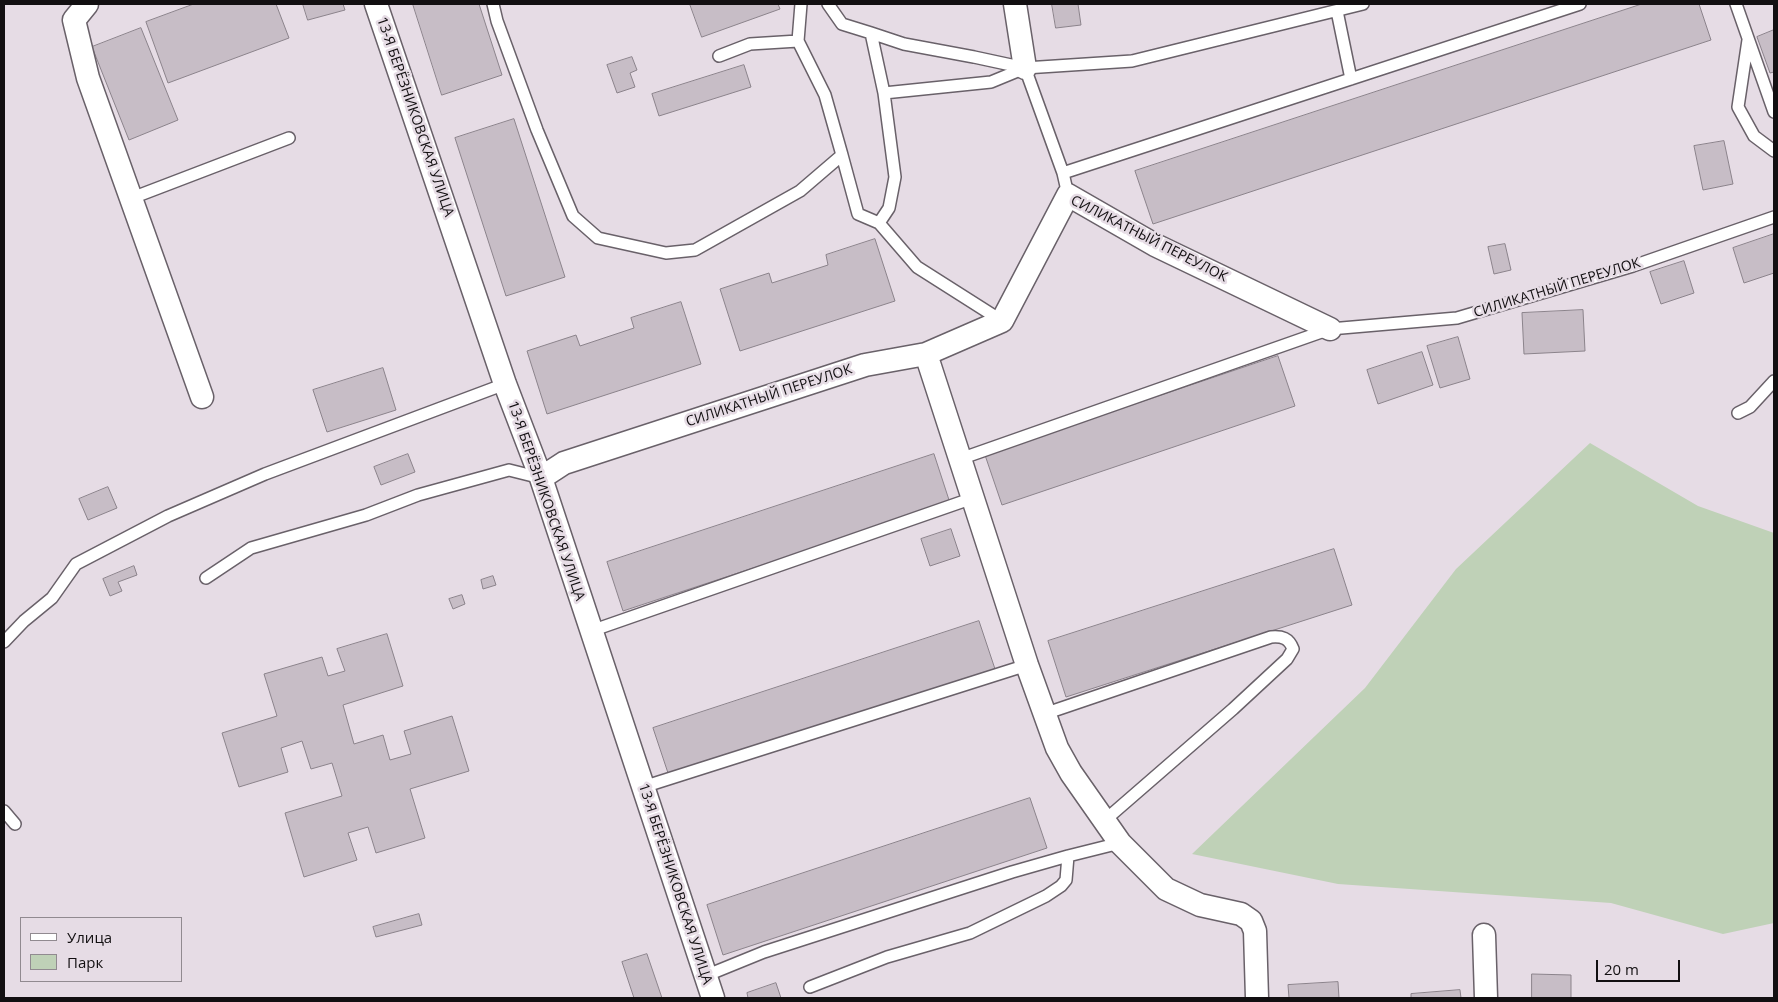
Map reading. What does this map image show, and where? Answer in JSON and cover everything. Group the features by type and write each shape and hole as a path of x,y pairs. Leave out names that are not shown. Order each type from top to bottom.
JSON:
{"street":[{"path":"87,4 74,20 88,78 202,397"},
{"name":"13-Я БЕРЁЗНИКОВСКАЯ УЛИЦА","path":"376,4 505,384 540,478 713,998"},
{"path":"1014,4 1025,68"},
{"name":"СИЛИКАТНЫЙ ПЕРЕУЛОК","path":"540,478 564,463 865,365 926,354 1002,322 1065,184 1155,245 1330,329"},
{"path":"926,354 1027,665 1056,748 1071,773 1120,843 1166,889 1200,905 1241,914 1251,921 1255,931 1257,998"},
{"path":"1484,935 1486,998"}],"lane":[{"path":"493,4 497,21 537,130 573,216 598,238 666,253 695,250 800,191 842,155"},
{"path":"801,4 798,41 825,95 858,214 879,223 917,267 1002,322"},
{"path":"828,4 842,24 871,34 904,44 1025,68 1132,61 1363,4"},
{"path":"1025,68 1065,184 1351,79 1580,4"},
{"path":"1736,4 1774,112"},
{"path":"1337,11 1351,79"},
{"path":"871,34 884,93 895,177 889,208 879,223"},
{"path":"1748,40 1738,107 1754,136 1774,151"},
{"path":"719,56 750,44 798,41"},
{"path":"884,93 991,82 1025,68"},
{"path":"132,198 289,138"},
{"name":"СИЛИКАТНЫЙ ПЕРЕУЛОК","path":"1330,329 1457,318 1633,266 1774,217"},
{"path":"960,459 1330,329"},
{"path":"1738,413 1750,407 1774,381"},
{"path":"4,642 24,621 52,598 76,564 168,516 265,474 505,384"},
{"path":"206,578 251,548 366,515 418,495 509,470 540,478"},
{"path":"591,631 973,498"},
{"path":"1044,714 1271,637 1280,636 1291,643 1293,649 1287,659 1233,709 1104,820"},
{"path":"643,787 1027,665"},
{"path":"4,811 15,824"},
{"path":"705,976 764,952 1068,856 1120,843"},
{"path":"810,987 888,957 970,933 1046,896 1061,886 1066,880 1068,856"}],"green space":[{"path":"1590,443 1698,506 1774,533 1774,923 1723,934 1611,903 1338,884 1192,854 1365,688 1456,569"}],"building":[{"path":"194,4 276,4 289,38 168,83 146,22"},
{"path":"303,4 343,4 345,10 308,20"},
{"path":"413,4 479,4 502,75 442,95"},
{"path":"690,4 778,4 780,9 702,37"},
{"path":"1052,4 1078,4 1081,25 1056,28"},
{"path":"1642,4 1699,4 1711,40 1153,224 1135,171"},
{"path":"141,28 178,120 129,140 92,47"},
{"path":"1774,30 1774,72 1770,73 1757,37"},
{"path":"632,57 637,70 630,73 635,87 617,93 607,65"},
{"path":"744,65 751,87 659,116 652,94"},
{"path":"514,119 565,277 506,296 455,138"},
{"path":"1724,141 1733,184 1703,190 1694,146"},
{"path":"1774,234 1774,273 1744,283 1733,248"},
{"path":"875,239 895,301 740,351 720,289 769,273 772,283 828,265 826,255"},
{"path":"1505,244 1511,270 1494,274 1488,247"},
{"path":"1684,261 1694,293 1661,304 1650,272"},
{"path":"681,302 701,364 547,414 527,351 576,335 580,346 634,328 631,318"},
{"path":"1583,310 1585,351 1524,354 1522,313"},
{"path":"1458,337 1470,379 1440,388 1427,346"},
{"path":"1422,352 1433,385 1378,404 1367,370"},
{"path":"1278,356 1295,406 1002,505 985,455"},
{"path":"383,368 396,410 327,432 313,390"},
{"path":"408,454 415,472 381,485 374,467"},
{"path":"934,454 950,503 623,611 607,562"},
{"path":"108,487 117,508 88,520 79,499"},
{"path":"951,529 960,556 930,566 921,539"},
{"path":"1334,549 1352,605 1066,697 1048,641"},
{"path":"134,566 137,575 118,582 122,591 110,596 103,579"},
{"path":"493,576 496,585 483,589 481,580"},
{"path":"462,595 465,604 453,609 449,599"},
{"path":"979,621 995,669 669,776 653,728"},
{"path":"387,634 403,686 343,705 354,744 383,735 390,760 411,754 404,731 452,716 469,771 410,789 425,838 376,853 368,827 348,833 357,860 304,877 285,813 342,796 332,763 311,769 302,741 281,748 288,772 239,787 222,733 277,716 264,674 322,657 328,676 345,671 337,649"},
{"path":"1030,798 1047,848 723,955 707,905"},
{"path":"419,914 422,925 376,937 373,927"},
{"path":"647,954 662,998 634,998 622,962"},
{"path":"1532,974 1571,975 1571,998 1532,998"},
{"path":"1338,982 1339,998 1289,998 1288,985"},
{"path":"776,983 781,998 748,998 747,993"},
{"path":"1460,990 1461,998 1411,998 1411,994"}]}
